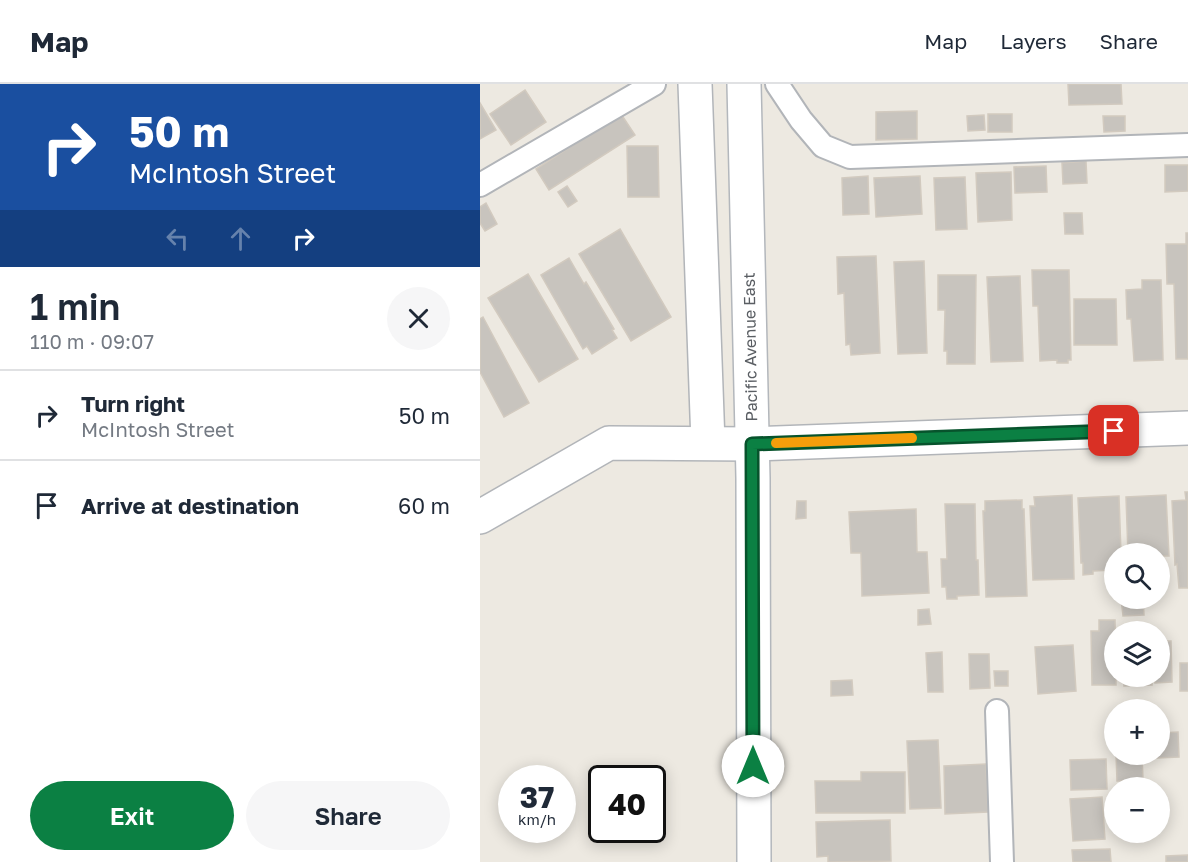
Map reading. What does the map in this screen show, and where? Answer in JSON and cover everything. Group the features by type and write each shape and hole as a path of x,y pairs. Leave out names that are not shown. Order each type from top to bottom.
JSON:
{"street":[{"path":"695,84 708,443"},
{"name":"Pacific Avenue East","path":"744,84 752,444 754,862"},
{"path":"480,517 609,443 752,444 1188,428"}],"lane":[{"path":"480,185 654,84"},
{"path":"777,84 801,120 823,146 850,157 1188,145"},
{"path":"997,711 1002,862"}],"building":[{"path":"1068,84 1121,84 1122,104 1069,105"},
{"path":"525,90 546,122 511,145 490,114"},
{"path":"480,103 496,130 480,139"},
{"path":"917,111 917,139 876,140 876,112"},
{"path":"621,114 635,135 549,190 536,169"},
{"path":"988,114 1012,114 1012,132 988,132"},
{"path":"984,115 985,130 968,131 967,116"},
{"path":"1103,116 1125,116 1125,131 1104,132"},
{"path":"627,146 658,146 659,197 628,197"},
{"path":"1086,161 1087,183 1063,184 1062,163"},
{"path":"1165,165 1188,165 1188,191 1165,192"},
{"path":"1046,166 1047,192 1015,193 1014,167"},
{"path":"1011,172 1012,220 978,222 976,173"},
{"path":"868,176 869,214 843,215 842,178"},
{"path":"920,176 922,214 876,217 874,178"},
{"path":"965,177 967,229 936,230 934,178"},
{"path":"567,186 577,201 568,207 558,192"},
{"path":"486,203 497,224 485,231 480,223 480,207"},
{"path":"1064,213 1082,213 1083,234 1065,234"},
{"path":"620,229 671,317 631,341 579,254"},
{"path":"1186,233 1188,233 1188,359 1176,359 1174,284 1167,284 1166,244 1186,244"},
{"path":"876,256 880,353 851,355 850,344 846,345 844,293 838,294 837,257"},
{"path":"569,258 584,284 586,282 617,338 592,354 587,346 583,349 541,275"},
{"path":"924,261 927,353 898,354 894,262"},
{"path":"1032,270 1069,270 1071,360 1068,360 1068,363 1057,363 1057,360 1040,361 1038,306 1033,306"},
{"path":"528,274 578,359 539,382 488,298"},
{"path":"938,275 976,275 975,364 947,364 947,351 944,351 945,310 938,310"},
{"path":"1020,276 1023,361 991,362 987,277"},
{"path":"1142,280 1161,280 1163,360 1134,361 1131,319 1127,319 1126,290 1142,289"},
{"path":"1074,299 1116,299 1117,345 1074,345"},
{"path":"483,317 529,403 504,417 480,372 480,319"},
{"path":"1185,492 1188,492 1188,588 1179,588 1177,564 1175,565 1172,501 1186,500"},
{"path":"1072,495 1074,579 1033,580 1030,506 1035,506 1034,497"},
{"path":"1166,495 1168,543 1128,543 1126,497"},
{"path":"1119,496 1121,543 1104,543 1104,570 1093,571 1093,574 1083,575 1078,498"},
{"path":"1022,500 1027,596 986,597 983,511 985,511 985,501"},
{"path":"797,501 806,501 806,518 796,519"},
{"path":"945,504 975,504 979,595 947,599 946,587 942,587 941,559 947,559"},
{"path":"916,509 917,552 927,552 929,593 862,596 861,553 851,553 849,512"},
{"path":"929,609 931,624 918,625 918,610"},
{"path":"1122,609 1144,609 1144,615 1123,616"},
{"path":"1099,620 1115,620 1104,621 1104,685 1092,685 1091,631 1099,631"},
{"path":"1170,641 1171,641 1172,682 1170,682"},
{"path":"1073,645 1076,691 1038,694 1035,647"},
{"path":"942,652 943,692 928,692 926,653"},
{"path":"969,654 989,654 990,688 970,689"},
{"path":"1180,663 1188,663 1188,691 1180,691"},
{"path":"994,671 1008,671 1008,686 995,686"},
{"path":"852,680 853,695 831,696 831,681"},
{"path":"1170,732 1178,732 1179,757 1170,757"},
{"path":"938,740 941,808 910,809 907,741"},
{"path":"1104,759 1107,777 1104,777 1104,789 1071,790 1070,760"},
{"path":"986,764 988,812 945,814 944,766"},
{"path":"1116,765 1142,765 1143,777 1117,777"},
{"path":"861,772 905,772 905,813 816,813 815,781 861,781"},
{"path":"1102,797 1104,839 1073,841 1070,799"},
{"path":"890,820 891,861 828,862 828,856 817,857 816,822"},
{"path":"1110,849 1111,862 1073,862 1072,850"},
{"path":"1188,855 1188,862 1166,862 1166,856"}],"slow traffic":[{"path":"776,443 912,438"}],"route":[{"path":"753,766 752,444 1114,431"}]}
